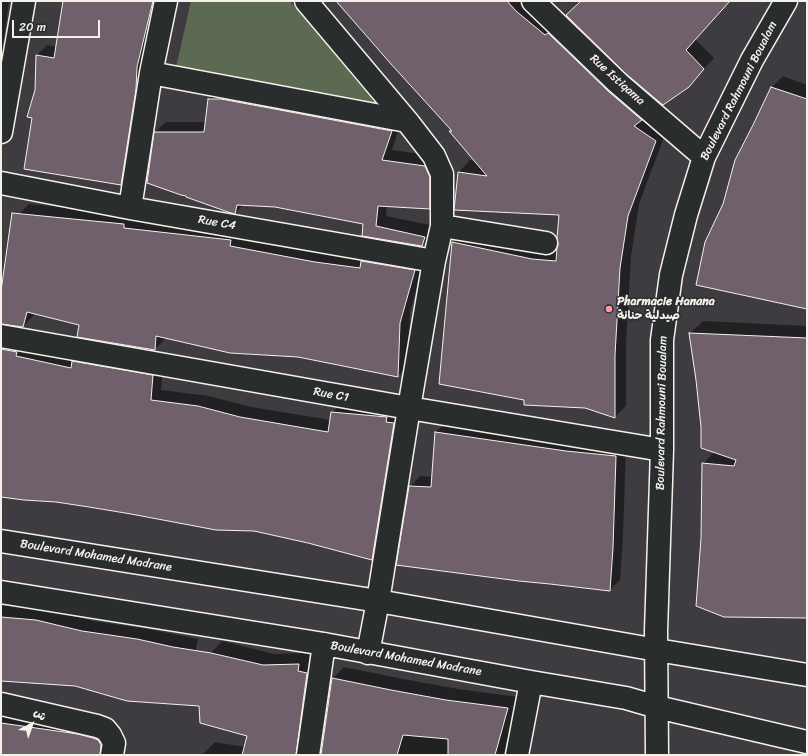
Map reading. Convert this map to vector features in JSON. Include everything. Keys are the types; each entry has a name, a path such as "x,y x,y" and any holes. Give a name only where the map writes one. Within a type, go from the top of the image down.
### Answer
{"street":[{"path":"1,132 24,1"},
{"path":"130,208 151,73 166,1"},
{"path":"306,1 407,120 434,156 442,174 442,226 434,261 408,408 378,601 368,653"},
{"name":"Boulevard Rahmouni Boualam","path":"657,755 657,623 662,450 662,340 671,275 686,215 704,157 752,60 786,1"},
{"name":"Rue Istiqama","path":"536,2 618,83 704,157"},
{"path":"151,73 407,120"},
{"name":"Rue C4","path":"1,183 130,208 434,261"},
{"path":"442,226 546,243"},
{"name":"Rue C1","path":"1,336 408,408 662,450"},
{"name":"Boulevard Mohamed Madrane","path":"1,541 378,601 807,675"},
{"name":"Boulevard Mohamed Madrane","path":"1,592 324,644 626,698 657,707 807,742"},
{"path":"308,755 324,644"},
{"path":"517,755 531,682"},
{"path":"1,704 105,729 114,743 112,755"}],"green space":[{"path":"191,1 290,1 380,109 175,72"}],"building":[{"path":"63,1 153,1 137,67 136,89 121,185 24,169 32,118 27,117 35,90 36,55 54,58"},
{"path":"336,1 507,1 516,11 545,35 548,33 609,92 642,120 634,126 656,141 628,216 620,268 615,355 615,418 585,408 524,405 524,400 439,384 452,242 532,259 556,261 559,215 454,210 458,172 487,176 449,131 452,131"},
{"path":"581,1 730,1 686,50 704,69 689,87 663,105 626,74 566,15"},
{"path":"771,87 807,99 807,309 696,285 705,242 723,204 735,160"},
{"path":"208,99 221,99 392,131 382,160 425,166 430,177 430,209 378,206 376,226 425,237 422,246 362,236 363,224 275,207 237,205 235,214 147,183 154,132 204,132"},
{"path":"12,213 124,224 124,228 231,240 230,246 315,262 360,268 361,261 415,270 400,323 398,377 298,357 230,353 156,336 155,350 77,337 79,325 27,312 23,327 1,324 1,291"},
{"path":"689,333 807,338 807,618 724,617 696,606 701,538 702,463 734,466 736,460 701,448 701,427"},
{"path":"1,349 17,352 16,356 71,368 72,361 153,375 151,400 198,406 240,417 328,432 331,412 387,417 386,422 394,423 372,560 308,543 254,531 216,530 89,507 56,502 1,497"},
{"path":"435,432 566,451 616,456 610,591 396,565 409,486 431,487"},
{"path":"1,617 36,620 82,631 137,639 211,653 263,665 299,664 298,671 307,673 296,755 242,755 247,736 200,723 199,706 127,701 75,686 1,681"},
{"path":"332,678 446,700 508,708 495,755 448,755 448,739 403,735 397,755 321,755"},
{"path":"1,723 78,734 93,738 98,740 101,745 100,755 1,755"}],"place":[{"name":"Pharmacie Hanana صيدلية حنانة","path":"609,309"}]}
